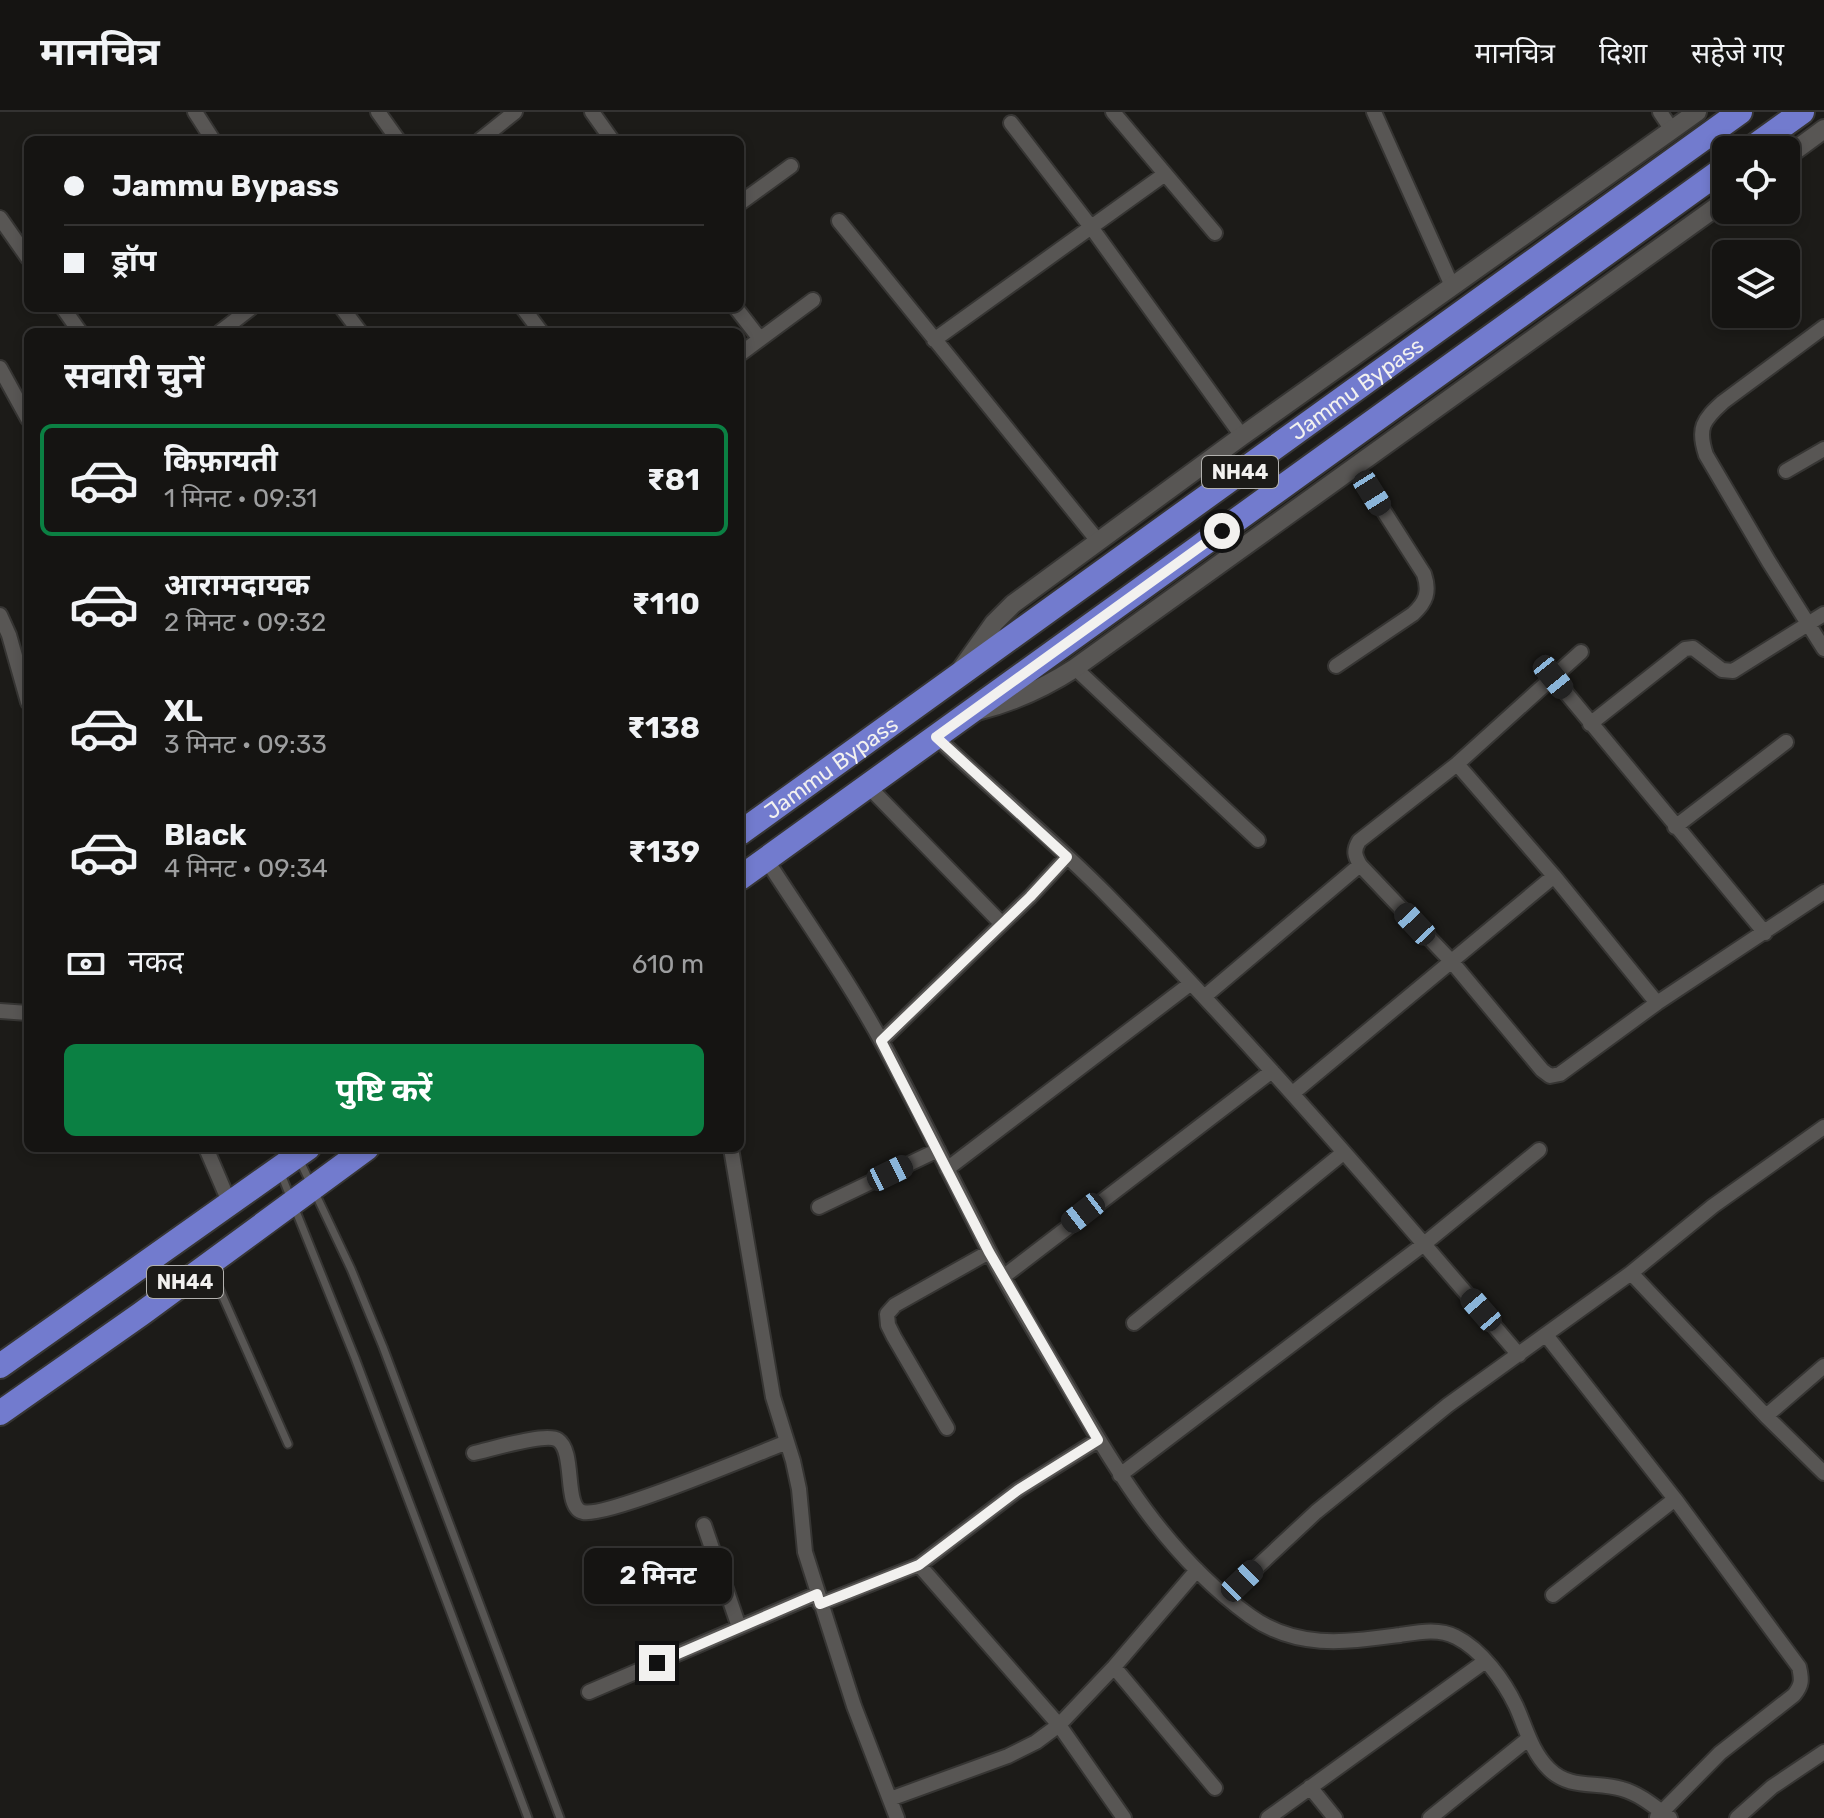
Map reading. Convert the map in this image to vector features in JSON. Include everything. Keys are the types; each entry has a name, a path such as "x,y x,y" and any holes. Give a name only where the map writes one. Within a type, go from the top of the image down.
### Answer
{"highway":[{"name":"Jammu Bypass","path":"744,830 1740,112"},
{"path":"1769,136 1802,112"},
{"name":"Jammu Bypass","path":"744,875 1712,177"},
{"name":"NH44","path":"0,1413 361,1152"},
{"name":"NH44","path":"0,1366 295,1158"}],"street":[{"path":"195,112 210,136"},
{"path":"378,112 395,136"},
{"path":"485,136 515,112"},
{"path":"592,112 609,136"},
{"path":"1113,112 1215,233"},
{"path":"1374,112 1452,286"},
{"path":"1660,112 1672,130"},
{"path":"956,677 994,623 1013,604 1242,436 1697,112"},
{"path":"1011,123 1091,227 1242,436"},
{"path":"1800,147 1824,129"},
{"path":"744,200 791,166"},
{"path":"934,340 1165,174"},
{"path":"970,712 1010,703 1075,668 1712,210"},
{"path":"839,221 1098,541"},
{"path":"2,226 24,253"},
{"path":"744,351 813,300"},
{"path":"225,328 246,312"},
{"path":"739,312 760,339"},
{"path":"1824,327 1723,402 1709,414 1701,427 1701,441 1706,455 1824,649"},
{"path":"0,368 24,412"},
{"path":"1786,471 1824,449"},
{"path":"1336,666 1413,614 1422,605 1428,586 1424,574 1355,466"},
{"path":"1590,724 1685,649 1693,648 1722,670 1733,671 1824,614"},
{"path":"0,615 24,688"},
{"path":"1581,652 1457,764 1359,841 1355,848 1360,865 1452,962 1542,1070 1550,1076 1560,1074 1657,1003 1824,892"},
{"path":"1075,668 1258,840"},
{"path":"1553,677 1765,933"},
{"path":"936,737 1067,857 1204,997 1293,1093 1519,1355"},
{"path":"1675,827 1786,742"},
{"path":"1457,764 1554,876 1657,1003"},
{"path":"868,786 1002,924"},
{"path":"881,1041 1067,857"},
{"path":"766,859 881,1041 989,1252 1098,1440 1151,1520 1197,1570 1252,1618 1279,1633 1311,1642 1348,1642 1436,1631 1454,1635 1469,1645 1501,1680 1517,1708 1528,1739 1558,1778 1580,1785 1622,1789 1639,1796 1663,1816 1720,1753 1794,1695 1801,1686 1802,1678 1799,1667 1675,1499 1546,1335"},
{"path":"1204,997 1360,865"},
{"path":"1293,1093 1554,876"},
{"path":"947,1169 1190,984"},
{"path":"0,1011 24,1013"},
{"path":"1003,1277 1272,1071"},
{"path":"1226,1596 1316,1512 1448,1405 1631,1273 1713,1206 1824,1127"},
{"path":"819,1207 938,1150"},
{"path":"1120,1475 1424,1244 1539,1150"},
{"path":"208,1152 230,1204"},
{"path":"732,1152 773,1397 799,1489 805,1552 854,1706 897,1818"},
{"path":"1134,1323 1343,1153"},
{"path":"947,1428 894,1337 887,1314 895,1305 989,1252"},
{"path":"1631,1273 1824,1473"},
{"path":"1766,1416 1824,1366"},
{"path":"474,1453 537,1439 559,1440 566,1452 573,1500 583,1512 637,1500 787,1442"},
{"path":"589,1692 739,1627 919,1565 1018,1490 1098,1440"},
{"path":"1553,1595 1675,1499"},
{"path":"704,1525 739,1627"},
{"path":"919,1565 1059,1725 1124,1818"},
{"path":"890,1799 1008,1756 1036,1742 1059,1725 1114,1667 1197,1570"},
{"path":"1268,1818 1484,1662"},
{"path":"1114,1667 1215,1788"},
{"path":"1430,1818 1528,1739"},
{"path":"1737,1818 1772,1787 1824,1752"},
{"path":"1310,1787 1335,1818"}],"lane":[{"path":"295,1158 302,1195 355,1358 528,1818"},
{"path":"295,1158 302,1195 351,1269 383,1347 560,1818"},
{"path":"208,1264 288,1444"}],"route":[{"path":"657,1663 817,1594 820,1604 919,1565 1018,1490 1098,1440 989,1252 881,1041 1030,897 1067,857 936,737 1222,531"}]}
